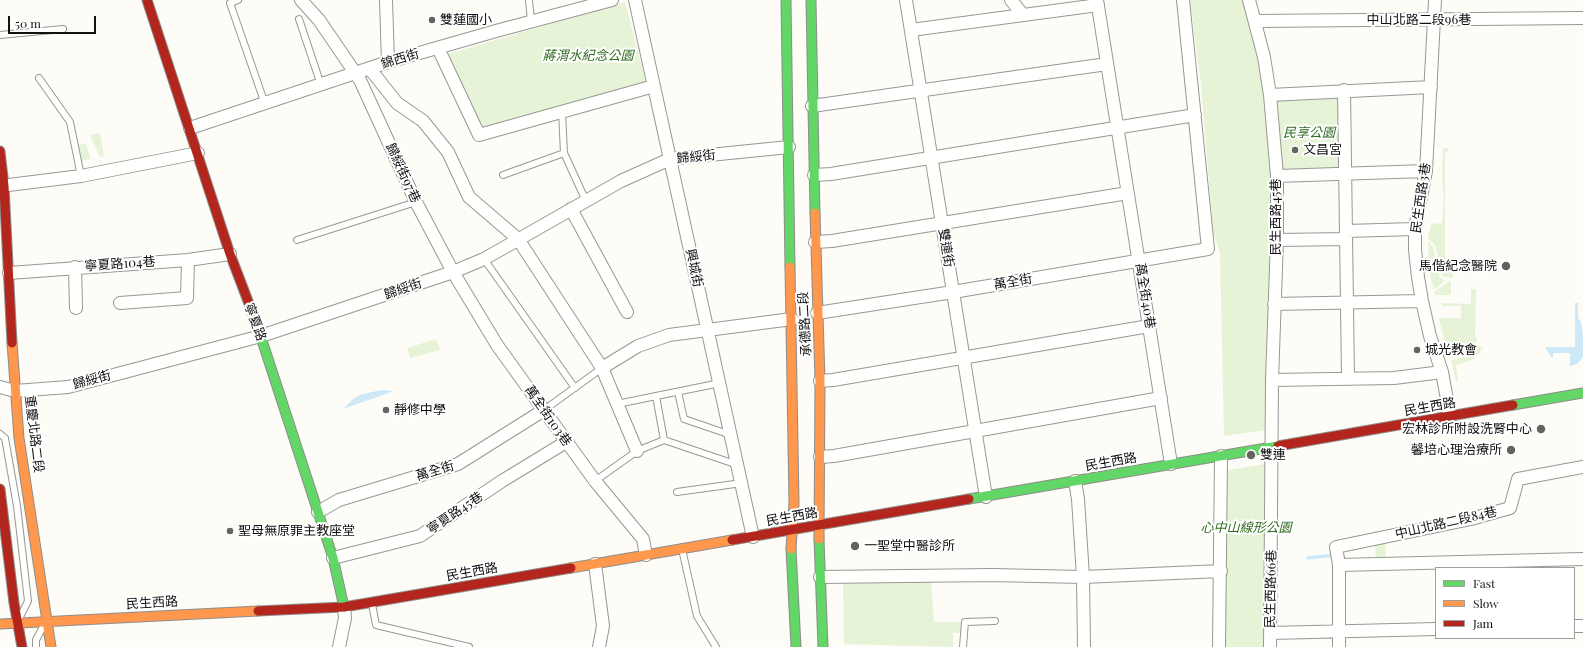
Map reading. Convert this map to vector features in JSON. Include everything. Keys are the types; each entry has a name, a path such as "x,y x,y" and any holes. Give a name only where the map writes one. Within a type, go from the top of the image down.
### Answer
{"street":[{"name":"寧夏路","path":"147,0 230,254 261,336 333,558 345,618 340,647"},
{"name":"歸綏街97巷","path":"301,0 319,20 360,80 416,202 453,272"},
{"path":"386,0 388,62"},
{"name":"錦西街","path":"190,128 388,62 531,21 612,0"},
{"name":"興城街","path":"635,0 753,536"},
{"name":"承德路二段","path":"786,0 794,503 791,552 796,647"},
{"name":"承德路二段","path":"811,0 815,242 820,381 820,577 822,647"},
{"name":"雙連街","path":"906,0 986,496"},
{"path":"1011,0 1023,15"},
{"path":"814,175 831,174 1195,115 1183,0"},
{"name":"民生西路45巷","path":"1249,0 1256,21 1264,57 1270,96 1277,176 1277,240 1272,380 1272,441"},
{"name":"民生西路3巷","path":"1435,0 1426,171 1415,229 1418,277 1422,301 1430,336 1442,372 1450,416"},
{"path":"911,30 1023,15 1098,2"},
{"name":"萬全街40巷","path":"1098,2 1171,464"},
{"name":"中山北路二段96巷","path":"1256,21 1583,18"},
{"path":"438,48 479,135 654,86"},
{"path":"812,106 1107,64"},
{"path":"370,69 397,103 423,121 448,152 469,197 518,239 602,368 637,451"},
{"path":"1270,96 1344,90 1431,87"},
{"path":"1344,90 1348,378"},
{"name":"萬全街","path":"817,313 953,292 1208,249 1195,115"},
{"name":"歸綏街","path":"0,387 15,391 68,387 261,336 453,272 484,259 621,181 670,159 789,147"},
{"name":"重慶北路二段","path":"0,151 19,438 30,499 46,621 51,647"},
{"path":"2,186 81,176 198,153"},
{"path":"1277,176 1426,171"},
{"path":"815,242 832,241 1128,193"},
{"path":"570,209 627,312"},
{"path":"1277,240 1415,229"},
{"name":"寧夏路104巷","path":"9,273 75,267 188,260 230,254"},
{"path":"120,303 187,298 188,260"},
{"path":"75,267 76,308"},
{"name":"萬全街103巷","path":"453,272 497,345 566,442 595,481 643,539 646,555"},
{"path":"1274,304 1422,301"},
{"path":"602,368 638,346 669,335 792,319"},
{"path":"820,381 1149,326"},
{"path":"1272,380 1394,378 1442,372"},
{"name":"民生西路","path":"0,624 344,607 1221,456 1272,441 1450,416 1583,394"},
{"path":"820,457 834,456 1161,398"},
{"name":"萬全街","path":"318,512 339,500 458,464 544,410"},
{"name":"民生西路66巷","path":"1270,647 1272,441"},
{"name":"寧夏路45巷","path":"333,558 420,536 502,481 566,442"},
{"path":"1220,647 1221,456"},
{"name":"中山北路二段84巷","path":"1340,565 1336,547 1471,519 1510,508 1518,479 1583,466"},
{"path":"1075,481 1078,499 1083,577 1084,647"},
{"path":"0,489 14,603 22,647"},
{"path":"1339,647 1340,565 1583,558"},
{"path":"595,564 603,626 599,647"},
{"path":"820,577 992,575 1083,577 1221,571"},
{"path":"1270,633 1435,629"}],"lane":[{"path":"238,0 230,3 265,104"},
{"path":"529,0 531,21"},
{"path":"298,19 321,85"},
{"path":"0,35 63,29"},
{"path":"39,78 70,122 81,176"},
{"path":"562,112 564,153 586,201"},
{"path":"503,175 564,153"},
{"path":"297,240 416,202"},
{"path":"484,259 575,388"},
{"path":"544,410 602,368"},
{"path":"617,404 720,383"},
{"path":"678,392 684,420 731,435"},
{"path":"656,396 664,440"},
{"path":"0,434 5,438 17,506 28,601 18,622"},
{"path":"595,481 637,451 664,440 738,465"},
{"path":"677,492 742,483"},
{"path":"682,549 697,616 716,647"},
{"path":"372,602 376,625 469,647"},
{"path":"36,647 36,640 46,621"},
{"path":"963,647 965,622 995,622"}],"green space":[{"path":"1190,0 1244,0 1251,22 1265,96 1271,174 1266,430 1224,436 1220,254 1213,232 1201,85"},
{"name":"蔣渭水紀念公園","path":"625,2 646,82 482,130 448,54"},
{"name":"民享公園","path":"1341,98 1341,168 1281,170 1276,101"},
{"path":"100,133 104,156 100,157 90,135"},
{"path":"86,144 91,159 81,161 78,145"},
{"path":"1443,148 1448,148 1448,151 1445,152 1445,268 1453,269 1453,277 1451,278 1442,276 1435,245 1428,238 1431,224 1442,223 1444,196 1442,182"},
{"path":"1428,241 1433,247 1437,267 1429,268"},
{"path":"1437,270 1440,278 1445,281 1434,290 1429,271"},
{"path":"1451,281 1451,295 1435,295 1434,292"},
{"path":"1471,289 1476,289 1475,337 1477,337 1477,341 1464,354 1450,357 1439,318 1461,318 1461,306 1442,306 1442,303 1471,304"},
{"path":"436,339 440,350 410,358 407,348"},
{"path":"1478,346 1483,348 1474,359 1456,365 1458,381 1456,381 1451,360 1466,357"},
{"name":"心中山線形公園","path":"1270,463 1267,647 1221,647 1224,471"},
{"path":"1385,539 1386,563 1376,563 1375,541"},
{"path":"931,579 934,622 962,622 963,633 953,633 953,647 844,644 843,584"}],"water":[{"path":"1575,303 1578,303 1578,318 1581,322 1583,357 1577,364 1570,366 1570,353 1553,353 1553,357 1551,357 1545,347 1575,347"},
{"path":"382,390 394,391 343,409 353,399 362,394"}],"waterway":[{"path":"1308,558 1334,555"}],"traffic: fast":[{"path":"786,0 790,267"},
{"path":"811,0 815,213"},
{"path":"256,322 333,558 344,607"},
{"path":"1513,405 1583,393"},
{"path":"969,499 1278,446"},
{"path":"819,539 823,647"},
{"path":"791,549 796,647"}],"traffic: slow":[{"path":"815,213 820,381 819,539"},
{"path":"790,267 794,503 791,549"},
{"path":"12,343 19,438 51,647"},
{"path":"571,568 732,540"},
{"path":"0,624 258,611"}],"traffic: jam":[{"path":"147,0 230,254 256,322"},
{"path":"0,151 4,186 12,343"},
{"path":"1278,446 1513,405"},
{"path":"0,489 14,603 22,647"},
{"path":"732,540 969,499"},
{"path":"258,611 344,607 571,568"}],"place":[{"name":"雙蓮國小","path":"432,20"},
{"name":"文昌宮","path":"1295,150"},
{"name":"馬偕紀念醫院","path":"1506,266"},
{"name":"城光教會","path":"1417,350"},
{"name":"靜修中學","path":"386,410"},
{"name":"宏林診所附設洗腎中心","path":"1541,429"},
{"name":"馨培心理治療所","path":"1511,450"},
{"name":"雙連","path":"1251,455"},
{"name":"聖母無原罪主教座堂","path":"230,531"},
{"name":"一聖堂中醫診所","path":"855,546"}]}
